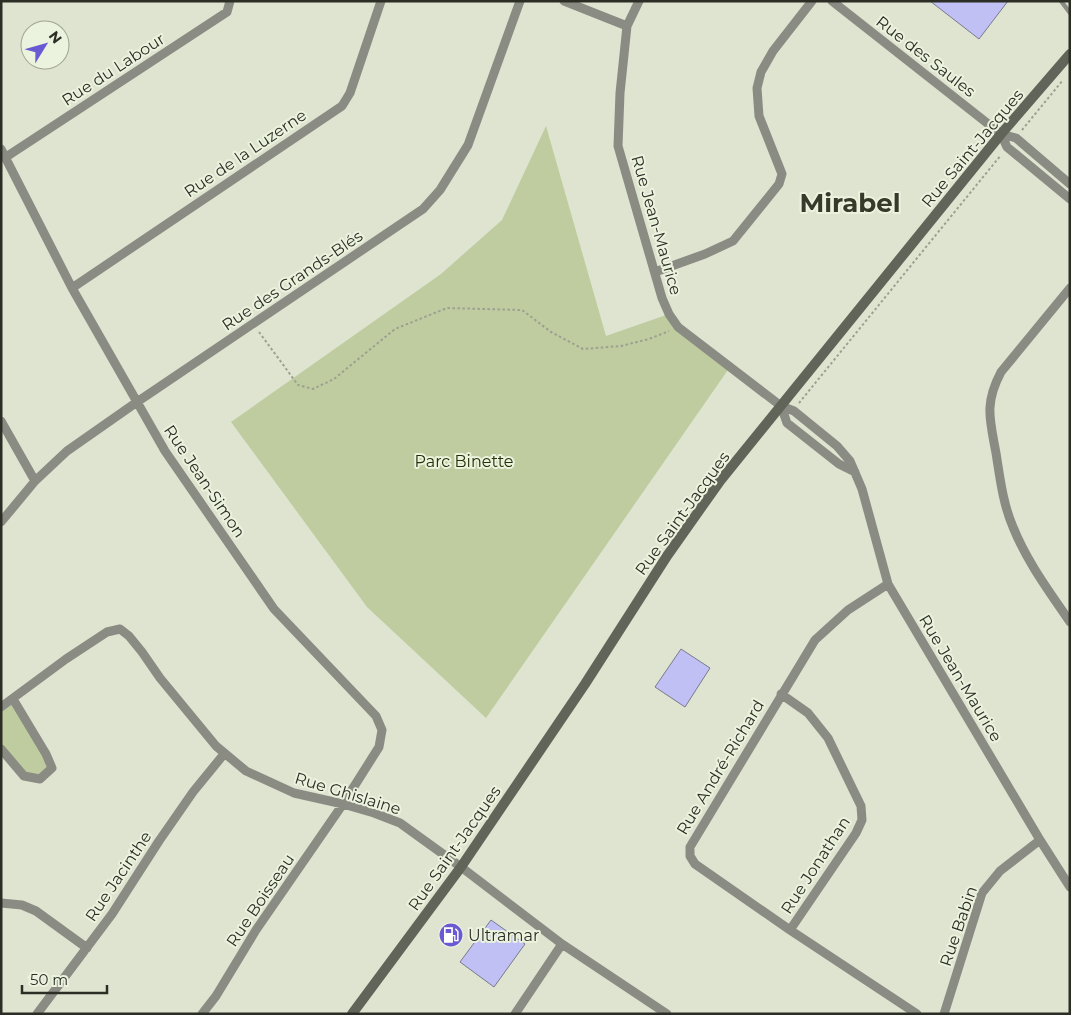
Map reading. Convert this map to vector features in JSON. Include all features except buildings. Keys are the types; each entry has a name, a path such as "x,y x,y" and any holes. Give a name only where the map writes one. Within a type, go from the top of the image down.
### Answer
{"street":[{"name":"Rue du Labour","path":"4,153 226,12 230,1"},
{"name":"Rue de la Luzerne","path":"72,288 342,106 350,93 381,1"},
{"name":"Rue des Grands-Blés","path":"1,522 35,481 68,451 137,402 423,209 440,190 468,145 520,1"},
{"path":"564,1 626,26"},
{"name":"Rue Jean-Maurice","path":"639,1 626,26 620,93 618,146 665,306 678,327 781,406 794,411 837,446 850,461 862,489 888,584 1040,840 1070,886"},
{"path":"655,272 705,254 733,241 780,184 782,174 759,116 757,88 761,72 773,52 812,1"},
{"name":"Rue des Saules","path":"832,1 1001,134 1016,138 1070,184"},
{"name":"Rue Saint-Jacques","path":"352,1014 461,867 585,684 667,556 720,481 1001,134 1070,54"},
{"name":"Rue des Saules","path":"1001,134 1007,147 1070,199"},
{"name":"Rue Jean-Simon","path":"4,153 72,288 165,451 274,609 376,716 382,730 380,747 343,804"},
{"path":"1070,288 1001,372 994,386 989,411 1003,494 1012,527 1037,574 1070,622"},
{"name":"Rue Jean-Maurice","path":"781,406 787,422 840,464 855,472"},
{"path":"1,422 35,481"},
{"name":"Rue André-Richard","path":"888,584 848,610 815,640 690,847 690,856 695,864 916,1014"},
{"name":"Rue Ghislaine","path":"13,699 66,659 107,632 120,629 129,636 160,678 224,754 246,771 294,793 343,804 400,823 562,944 667,1014"},
{"name":"Rue Jonathan","path":"781,694 808,713 828,738 861,806 862,820 856,833 790,930"},
{"path":"1,707 13,699 46,754 52,768 40,779 24,776 1,749"},
{"name":"Rue Jacinthe","path":"38,1014 112,914 193,792 224,754"},
{"name":"Rue Boisseau","path":"202,1014 216,996 256,930 343,804"},
{"name":"Rue Babin","path":"944,1014 982,893 1000,871 1040,840"},
{"path":"1,903 22,905 36,911 87,948"},
{"path":"515,1014 562,944"}],"lane":[{"path":"1060,1 1070,12"}],"path":[{"path":"1016,138 1064,79"},
{"path":"781,406 796,406 1007,147"},
{"path":"253,325 298,384 313,389 334,378 394,329 447,308 522,310 551,332 583,348 621,346 650,339 678,327"}],"green space":[{"name":"Parc Binette","path":"546,126 606,336 669,314 730,367 486,718 367,607 231,422 441,274 502,220"},
{"path":"13,699 52,768 40,779 24,776 1,749 1,707"}],"place":[{"name":"Ultramar","path":"451,935"}],"district":[{"name":"Mirabel","path":"850,203"}]}
